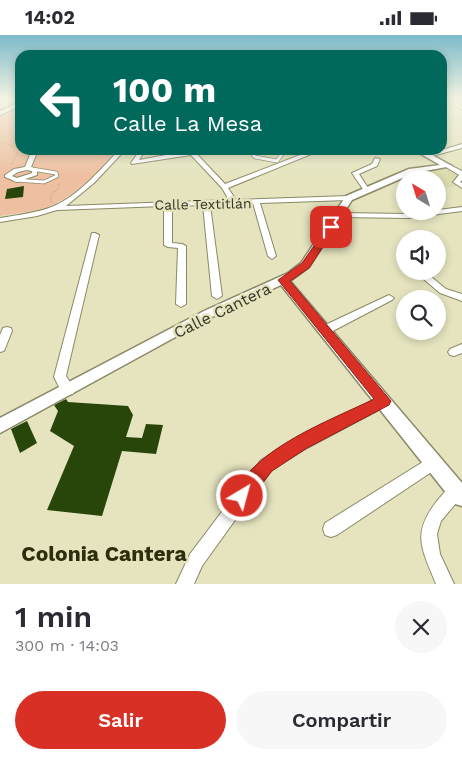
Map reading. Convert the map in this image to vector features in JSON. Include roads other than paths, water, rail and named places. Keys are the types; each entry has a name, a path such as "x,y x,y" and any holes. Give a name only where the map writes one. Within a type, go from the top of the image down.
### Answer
{"street":[{"path":"447,150 462,146"},
{"path":"30,168 34,155"},
{"path":"0,220 31,215 57,207 83,188 117,155"},
{"path":"139,155 134,163 172,155"},
{"path":"195,155 224,187 235,203"},
{"path":"224,187 305,155"},
{"path":"428,155 462,175 456,182 462,187"},
{"path":"367,191 355,173 375,165 377,159"},
{"path":"349,198 412,171 448,166"},
{"path":"30,168 36,172 32,176 12,180 7,177 11,172 30,168"},
{"name":"Calle Textitlán","path":"57,207 256,203 349,198"},
{"name":"Calle Cantera","path":"0,426 208,314 283,280 306,265 340,215 349,198"},
{"path":"256,203 272,256"},
{"path":"206,204 217,296"},
{"path":"168,205 168,245 182,247 181,304"},
{"path":"340,215 408,216 462,209"},
{"path":"69,389 60,377 95,235"},
{"path":"283,280 459,493 432,519 428,533 429,548 445,584"},
{"path":"429,280 443,291 462,298"},
{"path":"325,330 389,298"},
{"path":"0,348 7,331"},
{"path":"185,584 196,560 266,465 302,443 384,401"},
{"path":"331,529 434,462"}],"lane":[{"path":"251,155 278,161 282,155"},
{"path":"12,180 51,181 57,176 56,173 30,168"}],"district":[{"name":"Colonia Cantera","path":"104,554"}]}
